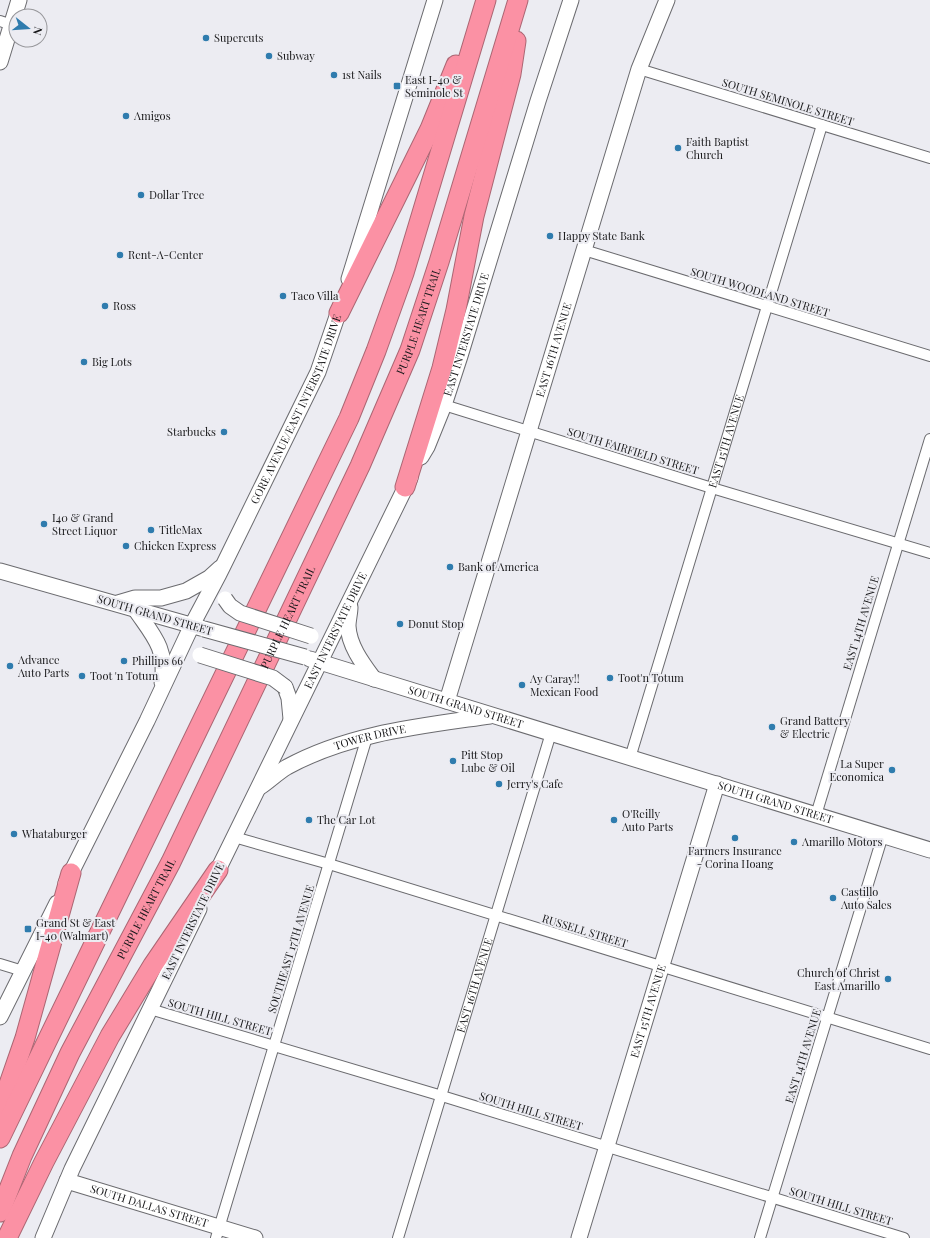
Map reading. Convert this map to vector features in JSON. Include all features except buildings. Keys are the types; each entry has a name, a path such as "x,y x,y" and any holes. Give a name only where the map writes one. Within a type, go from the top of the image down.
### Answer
{"highway":[{"path":"339,313 430,129 448,82 486,0"},
{"path":"0,1138 349,418 376,351 404,273 486,0"},
{"name":"PURPLE HEART TRAIL","path":"0,1212 22,1156 70,1053 171,862 360,466 388,404 418,328 518,0"},
{"path":"405,487 442,368 456,310 474,216 511,74 522,0"},
{"path":"7,1238 44,1162 110,1036 154,965 218,870"},
{"path":"0,1110 25,1038 71,873"}],"main road":[{"path":"0,62 6,23 19,0"},
{"name":"GORE AVENUE/EAST INTERSTATE DRIVE","path":"198,627 221,570 318,372 339,313 436,0"},
{"name":"EAST INTERSTATE DRIVE","path":"43,1238 67,1181 291,720 312,660 336,627 405,487 427,447 444,404 460,356 538,101 560,38 571,0"},
{"path":"639,69 659,0"},
{"name":"EAST 16TH AVENUE","path":"447,702 639,69 667,0"},
{"path":"117,604 135,598 161,598 186,591 221,570 225,598 230,606 240,613 311,636 319,635 336,627"},
{"name":"SOUTH GRAND STREET","path":"0,571 312,660 930,850"},
{"path":"352,596 348,626 353,645 361,661 374,679"},
{"path":"135,609 155,637 162,654 164,672 161,690"},
{"path":"0,1016 175,661 198,627"},
{"path":"175,661 187,655 200,655 273,678 285,687 290,698 291,720"},
{"name":"TOWER DRIVE","path":"257,789 286,768 325,749 367,737 413,727 493,716"},
{"name":"EAST 15TH AVENUE","path":"579,1238 717,784"},
{"name":"SOUTH DALLAS STREET","path":"67,1181 218,1233 255,1238"}],"street":[{"name":"SOUTH SEMINOLE STREET","path":"639,69 930,158"},
{"name":"EAST 15TH AVENUE","path":"630,758 822,125"},
{"name":"SOUTH WOODLAND STREET","path":"584,250 930,356"},
{"name":"SOUTH FAIRFIELD STREET","path":"444,404 712,488 930,553"},
{"name":"EAST 14TH AVENUE","path":"816,815 930,439"},
{"name":"EAST 16TH AVENUE","path":"398,1238 497,916 551,733"},
{"name":"SOUTHEAST 17TH AVENUE","path":"218,1233 367,737"},
{"name":"EAST 14TH AVENUE","path":"760,1238 883,836"},
{"name":"RUSSELL STREET","path":"234,837 329,864 930,1049"},
{"path":"0,964 23,971"},
{"name":"SOUTH HILL STREET","path":"150,1009 442,1096 904,1238"}],"place":[{"name":"Supercuts","path":"206,38"},
{"name":"Subway","path":"269,56"},
{"name":"1st Nails","path":"334,75"},
{"name":"East I-40 & Seminole St","path":"397,86"},
{"name":"Amigos","path":"126,116"},
{"name":"Faith Baptist Church","path":"678,148"},
{"name":"Dollar Tree","path":"141,195"},
{"name":"Happy State Bank","path":"550,236"},
{"name":"Rent-A-Center","path":"120,255"},
{"name":"Taco Villa","path":"283,296"},
{"name":"Ross","path":"105,306"},
{"name":"Big Lots","path":"84,362"},
{"name":"Starbucks","path":"224,432"},
{"name":"I40 & Grand Street Liquor","path":"44,524"},
{"name":"TitleMax","path":"151,530"},
{"name":"Chicken Express","path":"126,546"},
{"name":"Bank of America","path":"450,567"},
{"name":"Donut Stop","path":"400,624"},
{"name":"Phillips 66","path":"124,661"},
{"name":"Advance Auto Parts","path":"10,666"},
{"name":"Toot 'n Totum","path":"82,676"},
{"name":"Toot'n Totum","path":"610,678"},
{"name":"Ay Caray!! Mexican Food","path":"522,685"},
{"name":"Grand Battery & Electric","path":"772,727"},
{"name":"Pitt Stop Lube & Oil","path":"453,761"},
{"name":"La Super Economica","path":"892,770"},
{"name":"Jerry's Cafe","path":"499,784"},
{"name":"The Car Lot","path":"309,820"},
{"name":"O'Reilly Auto Parts","path":"614,820"},
{"name":"Whataburger","path":"14,834"},
{"name":"Farmers Insurance - Corina Hoang","path":"735,838"},
{"name":"Amarillo Motors","path":"794,842"},
{"name":"Castillo Auto Sales","path":"833,898"},
{"name":"Grand St & East I-40 (Walmart)","path":"28,929"},
{"name":"Church of Christ East Amarillo","path":"888,979"}]}
